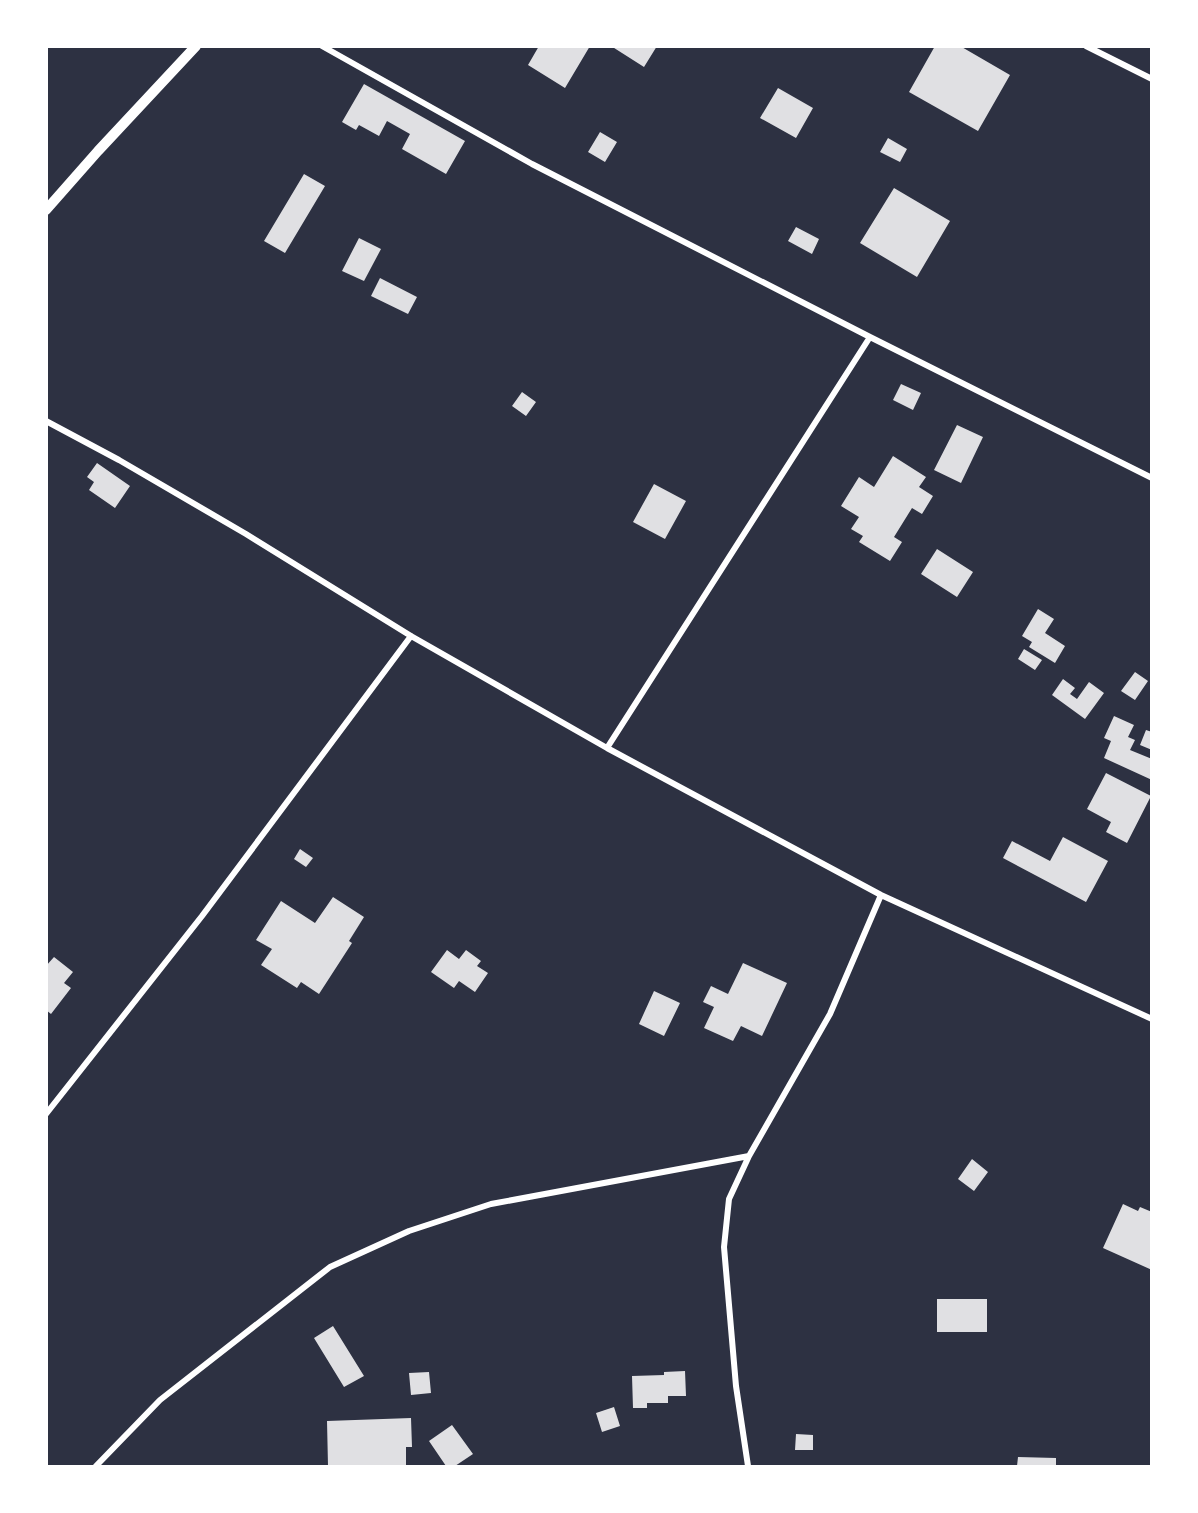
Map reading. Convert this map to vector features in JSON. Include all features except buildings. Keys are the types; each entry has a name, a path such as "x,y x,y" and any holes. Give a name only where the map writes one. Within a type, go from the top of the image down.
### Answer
{"street":[{"path":"46,210 196,46"},
{"path":"322,46 532,164 1152,478"},
{"path":"1086,46 1152,79"},
{"path":"607,748 870,337"},
{"path":"46,421 119,460 246,534 411,636 607,748 881,895 1152,1019"},
{"path":"46,1114 202,916 411,636"},
{"path":"748,1467 736,1386 724,1247 729,1199 749,1156 830,1014 881,895"},
{"path":"96,1467 160,1400 330,1268 409,1231 491,1204 749,1156"}]}
